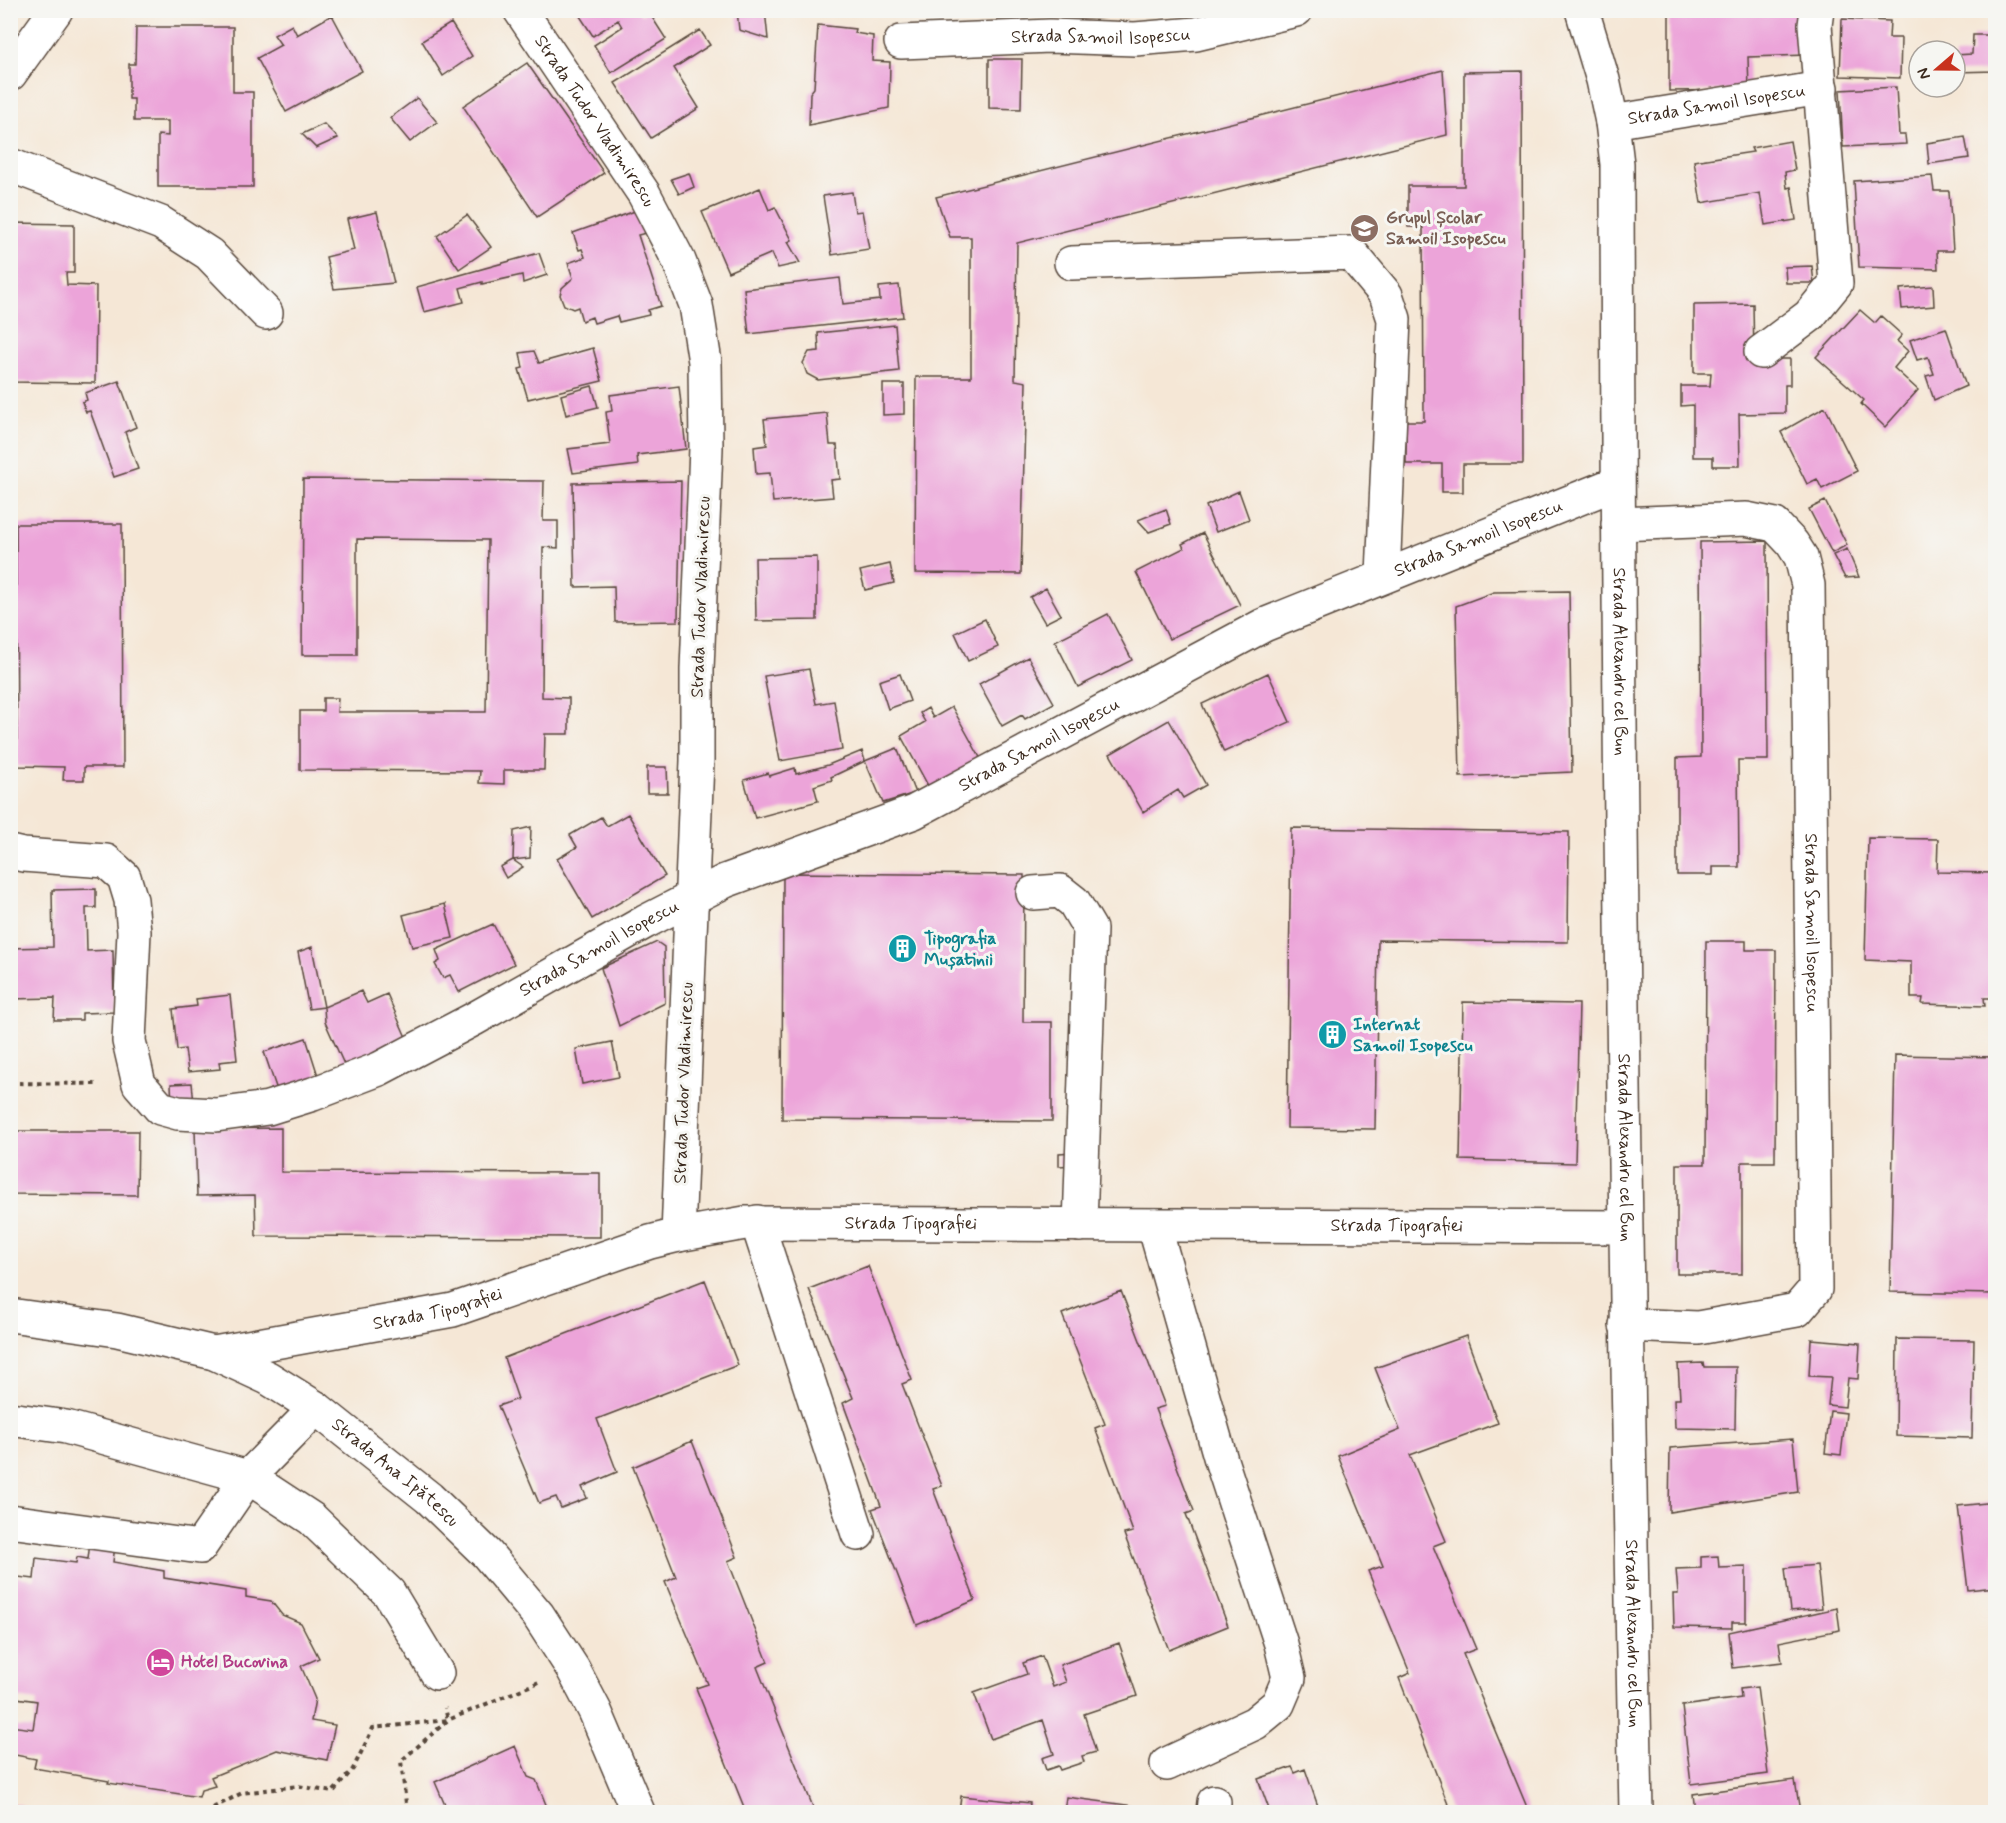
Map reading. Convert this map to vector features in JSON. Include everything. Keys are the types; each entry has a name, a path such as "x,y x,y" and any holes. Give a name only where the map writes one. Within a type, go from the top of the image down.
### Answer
{"street":[{"path":"10,74 56,10"},
{"name":"Strada Tudor Vladimirescu","path":"520,10 644,194 679,261 696,305 705,362 706,448 697,760 678,1234"},
{"name":"Strada Samoil Isopescu","path":"901,42 1050,36 1135,39 1196,34 1296,10"},
{"name":"Strada Samoil Isopescu","path":"139,1084 160,1108 178,1113 216,1115 268,1108 379,1069 474,1019 691,898 725,881 914,812 1264,625 1617,483 1617,164 1612,122 1603,80 1582,10"},
{"path":"1761,352 1809,316 1836,283 1815,25 1817,10"},
{"name":"Strada Samoil Isopescu","path":"1612,122 1821,88"},
{"path":"10,165 161,223 209,254 266,313"},
{"path":"1071,263 1351,253 1386,295 1394,319 1383,576"},
{"name":"Strada Alexandru cel Bun","path":"1617,483 1626,1325 1635,1812"},
{"name":"Strada Samoil Isopescu","path":"1618,524 1746,519 1775,525 1792,543 1801,557 1808,585 1815,1289 1797,1310 1698,1328 1626,1325"},
{"path":"10,852 106,861 124,877 131,900 134,932 129,1041 139,1084"},
{"path":"1033,892 1060,891 1074,902 1089,929 1080,1225"},
{"path":"758,1222 858,1534"},
{"name":"Strada Tipografiei","path":"214,1353 453,1310 650,1242 678,1234 745,1223 1625,1227"},
{"path":"1154,1225 1221,1460 1281,1644 1289,1678 1278,1704 1255,1723 1167,1764"},
{"name":"Strada Ana Ipătescu","path":"10,1315 117,1330 214,1353 268,1378 316,1408 429,1498 487,1554 538,1615 573,1669 595,1711 638,1812"},
{"path":"10,1521 200,1547 248,1477 316,1408"},
{"path":"10,1419 66,1427 248,1477 312,1519 389,1593 437,1673"}],"path":[{"path":"10,1083 139,1084"},
{"path":"205,1812 242,1793 298,1786 333,1792 353,1769 373,1728 448,1720 573,1669"},
{"path":"437,1673 448,1720"},
{"path":"406,1812 401,1761 448,1720"}],"building":[{"path":"576,10 638,10 641,15 648,11 666,39 611,73 594,45 622,27 618,20 593,36"},
{"path":"737,10 765,10 768,39 739,30"},
{"path":"1669,10 1806,10 1806,55 1748,57 1749,90 1669,91"},
{"path":"332,15 362,71 286,112 257,58 281,45 274,35 292,25 297,35"},
{"path":"1842,19 1890,21 1889,38 1901,38 1900,78 1840,76"},
{"path":"451,23 472,56 443,76 422,41"},
{"path":"818,25 855,29 854,33 873,36 872,61 890,62 889,108 809,125 810,93 814,88"},
{"path":"136,27 233,27 233,92 253,92 253,187 158,187 158,135 168,136 168,121 134,121 134,99 129,99 129,64 135,64"},
{"path":"700,30 710,45 674,68 699,108 651,138 615,83"},
{"path":"1973,35 1995,35 1995,71 1967,72 1967,54 1972,54"},
{"path":"989,59 1022,59 1021,109 989,108"},
{"path":"527,63 604,173 537,217 463,106"},
{"path":"1443,70 1447,135 1017,243 1015,380 1026,382 1021,574 915,573 916,377 971,377 971,237 950,237 936,197"},
{"path":"1522,71 1523,464 1463,464 1463,492 1442,492 1442,464 1406,464 1406,421 1424,421 1423,227 1408,227 1408,186 1464,186 1464,72"},
{"path":"1896,87 1899,135 1905,135 1906,144 1843,147 1840,90"},
{"path":"417,98 437,122 410,142 390,118"},
{"path":"324,124 338,138 316,148 302,134"},
{"path":"1965,137 1969,158 1929,164 1927,143"},
{"path":"1790,141 1795,170 1785,172 1787,188 1791,187 1796,220 1765,225 1760,193 1701,203 1694,161 1753,152 1751,148"},
{"path":"689,173 694,187 679,194 671,179"},
{"path":"1932,176 1934,191 1949,191 1953,251 1937,251 1938,269 1859,267 1854,181"},
{"path":"760,188 769,210 775,207 792,240 788,242 800,263 778,268 772,253 728,272 702,212"},
{"path":"852,192 855,212 862,211 869,249 832,255 823,196"},
{"path":"638,210 646,233 638,235 661,306 648,310 649,315 619,322 617,316 594,323 592,317 582,321 578,307 573,309 564,305 560,295 562,288 573,278 568,263 585,257 582,249 579,250 573,233"},
{"path":"377,212 394,283 334,289 326,257 354,250 347,219"},
{"path":"467,215 491,247 459,269 437,236"},
{"path":"10,223 74,224 74,273 66,273 67,285 96,286 95,383 10,382"},
{"path":"539,253 547,275 523,283 522,275 460,288 464,302 424,312 417,287"},
{"path":"1812,266 1814,283 1786,283 1785,267"},
{"path":"840,278 843,304 880,300 879,287 899,285 903,317 749,334 744,289"},
{"path":"1933,286 1934,306 1902,309 1900,289"},
{"path":"1753,304 1754,359 1790,359 1790,385 1785,385 1785,413 1739,414 1740,466 1713,466 1713,457 1693,457 1693,405 1681,406 1681,386 1710,386 1711,373 1694,373 1694,305"},
{"path":"1860,310 1875,323 1881,316 1902,335 1897,341 1908,351 1894,368 1918,390 1885,427 1861,404 1864,400 1816,357"},
{"path":"895,325 899,371 818,380 807,374 803,363 809,352 819,351 818,333"},
{"path":"1946,328 1966,386 1934,400 1926,376 1934,374 1928,357 1917,360 1910,340"},
{"path":"593,348 602,381 528,399 519,369 523,368 520,353 534,351 539,363"},
{"path":"119,381 136,427 125,432 138,469 114,477 90,411 86,412 82,402 87,400 85,393"},
{"path":"883,384 904,384 904,414 883,415"},
{"path":"592,386 598,407 566,415 561,395"},
{"path":"679,386 686,449 637,455 638,465 573,473 568,449 610,444 606,412 612,411 610,395"},
{"path":"1825,407 1857,471 1822,489 1817,479 1807,484 1781,432"},
{"path":"827,413 830,445 837,445 840,479 831,480 833,497 773,502 770,473 756,474 754,447 767,445 764,419"},
{"path":"303,479 544,481 543,521 558,521 558,548 543,547 542,697 569,698 569,734 545,734 544,770 504,770 504,784 479,783 480,771 300,770 300,711 323,711 323,698 338,698 337,712 486,712 488,540 357,539 357,655 302,655"},
{"path":"681,481 678,621 615,622 614,586 575,587 573,483"},
{"path":"1239,491 1249,519 1216,532 1206,506"},
{"path":"1825,501 1847,545 1832,553 1809,509"},
{"path":"1166,509 1171,524 1149,532 1138,520"},
{"path":"16,524 122,524 123,767 84,767 84,780 63,780 64,767 17,766"},
{"path":"1203,533 1240,605 1169,639 1136,572 1184,548 1182,544"},
{"path":"1767,541 1768,760 1738,760 1739,867 1713,867 1713,875 1677,875 1677,758 1701,757 1700,542"},
{"path":"1847,549 1859,577 1845,578 1833,555"},
{"path":"817,557 817,620 756,621 755,558"},
{"path":"890,564 894,583 865,590 860,571"},
{"path":"1046,588 1061,615 1045,623 1030,597"},
{"path":"1569,591 1572,772 1460,777 1456,606 1494,592"},
{"path":"1108,614 1132,660 1078,687 1055,641"},
{"path":"985,619 998,647 968,661 955,633"},
{"path":"1028,657 1054,703 1025,719 1022,715 1002,726 979,684"},
{"path":"809,669 816,704 834,701 842,750 780,761 764,676"},
{"path":"1268,673 1290,722 1224,752 1202,704"},
{"path":"900,674 910,701 888,709 879,681"},
{"path":"952,707 983,763 931,791 901,736 925,722 920,713 928,708 933,718"},
{"path":"1169,720 1206,785 1183,798 1178,790 1143,812 1110,754"},
{"path":"897,748 915,793 883,803 865,761"},
{"path":"862,751 865,761 831,777 832,780 814,786 818,801 755,818 744,780 768,773 769,776 795,768 796,774 828,765"},
{"path":"647,767 667,767 668,793 647,793"},
{"path":"628,814 665,876 592,919 557,859 577,847 570,835 601,817 607,826"},
{"path":"531,827 530,858 513,860 514,831"},
{"name":"Internat Samoil Isopescu","path":"1291,828 1569,832 1568,942 1378,940 1375,1129 1287,1128"},
{"path":"1868,838 1938,839 1937,872 1995,873 1995,998 1984,998 1985,1006 1922,1004 1923,998 1911,998 1911,962 1865,960"},
{"path":"513,860 523,867 506,878 500,867"},
{"name":"Tipografia Mușatinii","path":"783,873 1024,875 1023,1022 1052,1022 1052,1121 782,1119"},
{"path":"96,889 96,908 86,908 87,951 113,950 114,1012 82,1013 82,1020 54,1020 55,998 10,999 10,948 53,947 52,890"},
{"path":"445,904 453,938 412,947 403,915"},
{"path":"493,924 514,964 459,992 450,975 443,978 435,964 440,961 436,950"},
{"path":"1706,941 1746,941 1746,950 1776,950 1775,1162 1742,1162 1742,1274 1677,1274 1677,1164 1705,1164"},
{"path":"657,942 664,947 665,1003 619,1026 601,968"},
{"path":"312,947 324,1007 309,1009 298,952"},
{"path":"361,991 367,1003 387,994 409,1044 347,1071 325,1022 324,1007"},
{"path":"230,995 237,1060 219,1062 220,1069 188,1072 185,1049 177,1050 173,1009 197,1006 196,999"},
{"path":"1463,1002 1579,1004 1575,1163 1460,1160"},
{"path":"306,1038 320,1082 279,1096 264,1052"},
{"path":"612,1042 619,1077 582,1084 576,1049"},
{"path":"1895,1055 1995,1057 1995,1294 1890,1292"},
{"path":"192,1083 194,1104 172,1105 171,1084"},
{"path":"281,1128 281,1172 600,1173 600,1237 256,1236 255,1195 197,1196 195,1129"},
{"path":"10,1131 138,1131 137,1195 10,1194"},
{"path":"1073,1152 1073,1165 1059,1166 1059,1153"},
{"path":"868,1266 912,1380 902,1384 942,1486 933,1489 975,1600 917,1625 872,1509 881,1506 843,1403 853,1398 809,1289"},
{"path":"705,1280 738,1365 597,1419 617,1472 582,1487 587,1498 561,1508 556,1497 539,1503 498,1406 518,1399 504,1358"},
{"path":"1121,1291 1165,1406 1155,1409 1194,1511 1186,1514 1228,1626 1169,1650 1124,1534 1133,1532 1095,1428 1105,1424 1062,1314"},
{"path":"1466,1336 1498,1423 1410,1455 1446,1541 1433,1546 1476,1649 1463,1654 1529,1812 1451,1812 1399,1678 1410,1673 1368,1571 1383,1566 1338,1456 1400,1430 1375,1368"},
{"path":"1811,1339 1860,1343 1858,1379 1848,1378 1845,1407 1828,1405 1831,1377 1809,1376"},
{"path":"1897,1339 1974,1340 1972,1438 1896,1436"},
{"path":"1703,1363 1704,1367 1736,1367 1735,1429 1675,1428 1674,1399 1680,1399 1678,1364"},
{"path":"1830,1411 1846,1413 1841,1455 1825,1453"},
{"path":"1793,1439 1798,1492 1669,1512 1670,1448"},
{"path":"692,1441 737,1557 728,1561 768,1662 757,1667 815,1812 746,1812 696,1688 708,1684 665,1582 676,1577 633,1467"},
{"path":"1995,1502 1995,1587 1968,1590 1958,1506"},
{"name":"Hotel Bucovina","path":"91,1534 116,1537 113,1562 164,1571 164,1578 246,1591 246,1597 271,1601 282,1615 301,1623 319,1658 301,1666 315,1699 311,1721 335,1725 327,1760 277,1750 211,1777 215,1786 201,1790 199,1797 108,1783 109,1781 34,1768 36,1759 10,1754 10,1726 33,1729 37,1701 10,1697 10,1576 34,1579 36,1558 76,1563 77,1557 88,1559"},
{"path":"1718,1556 1719,1568 1746,1567 1746,1622 1732,1622 1732,1628 1674,1627 1673,1594 1678,1594 1676,1569 1701,1568 1701,1557"},
{"path":"1817,1565 1822,1608 1790,1611 1785,1568"},
{"path":"1837,1608 1840,1630 1779,1642 1782,1662 1733,1668 1729,1632"},
{"path":"1119,1643 1137,1696 1084,1714 1096,1752 1082,1756 1084,1762 1060,1770 1058,1766 1046,1770 1042,1758 1054,1754 1043,1720 991,1739 974,1693 1027,1674 1023,1663 1042,1656 1053,1687 1066,1682 1060,1665"},
{"path":"1757,1687 1768,1774 1691,1784 1682,1706 1741,1698 1740,1689"},
{"path":"515,1746 528,1777 536,1780 549,1812 448,1812 435,1782"},
{"path":"1292,1767 1295,1773 1305,1769 1320,1812 1270,1812 1258,1779"},
{"path":"1795,1780 1800,1812 1695,1812 1693,1794"},
{"path":"961,1796 1030,1803 1029,1812 959,1812"},
{"path":"1066,1797 1165,1810 1164,1812 1064,1812"},
{"path":"10,1804 22,1805 21,1812 10,1812"}],"place":[{"name":"Grupul Școlar Samoil Isopescu","path":"1365,228"},
{"name":"Tipografia Mușatinii","path":"903,949"},
{"name":"Internat Samoil Isopescu","path":"1332,1035"},
{"name":"Hotel Bucovina","path":"160,1662"}]}
